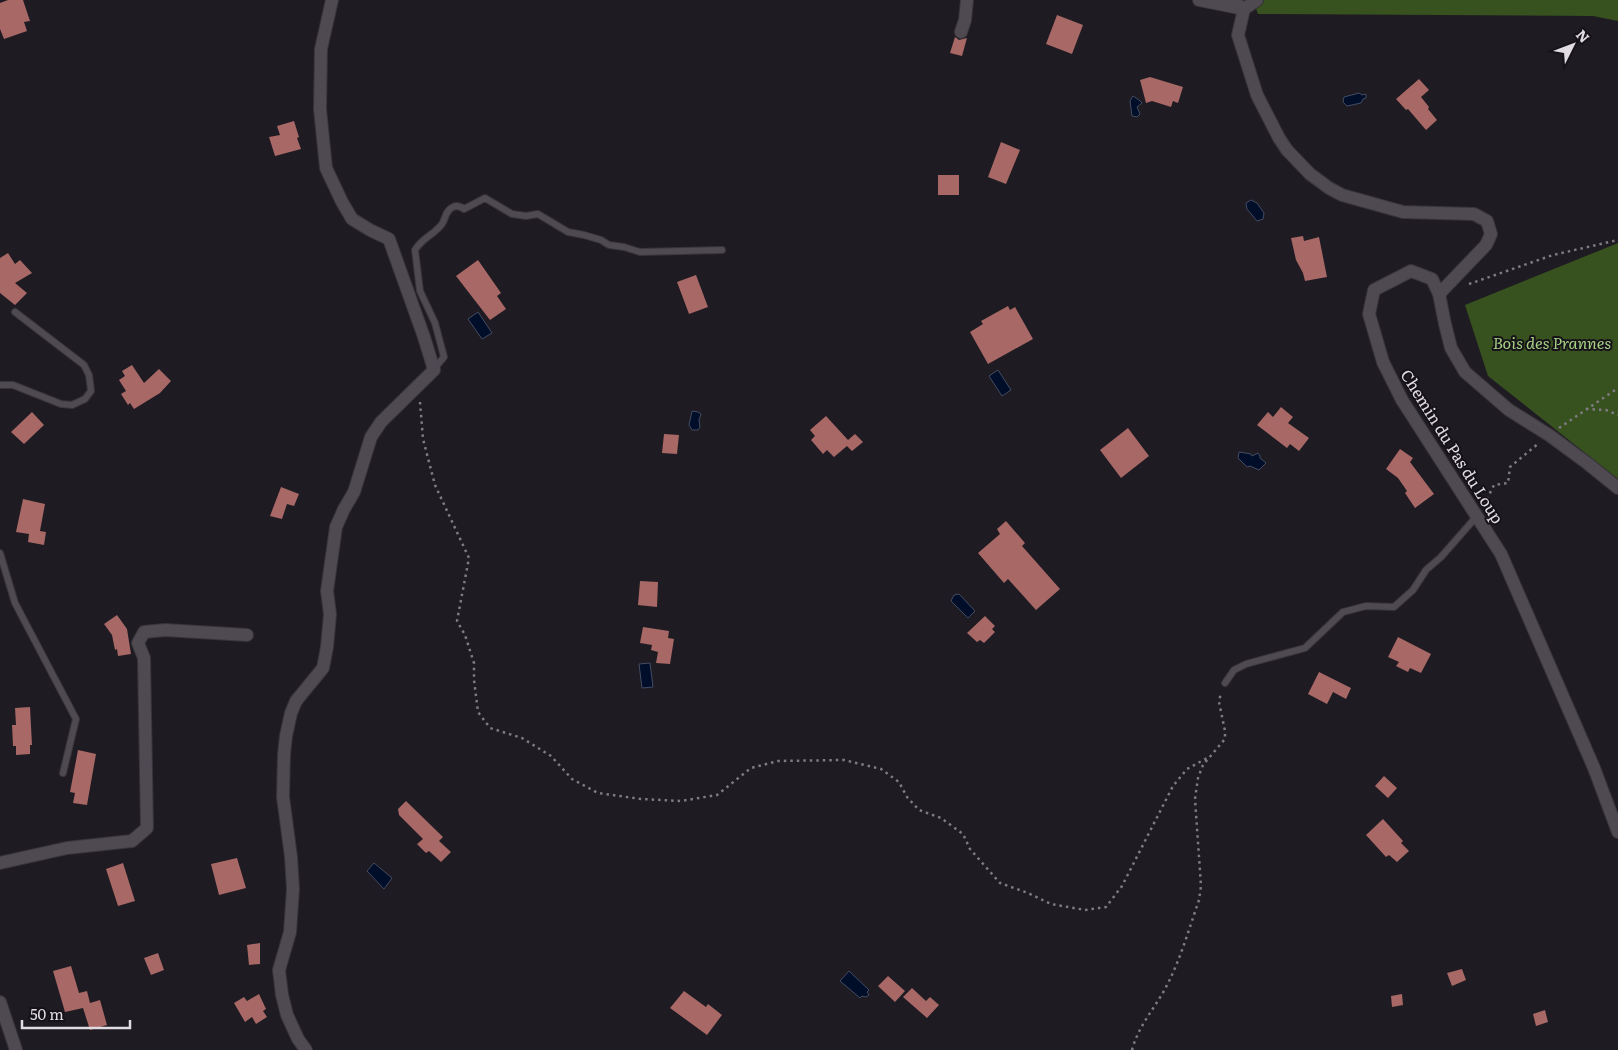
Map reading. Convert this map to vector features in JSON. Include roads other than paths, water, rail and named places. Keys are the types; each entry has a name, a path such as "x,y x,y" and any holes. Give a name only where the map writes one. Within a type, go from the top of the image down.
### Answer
{"street":[{"path":"306,1050 298,1039 287,1015 279,970 290,932 293,889 283,797 286,736 291,713 296,701 323,668 328,648 330,614 327,591 336,527 354,492 371,437 381,422 434,370 389,239 352,219 326,168 320,109 322,49 332,0"},
{"path":"961,32 965,20 967,0"},
{"path":"1200,0 1244,8 1257,0"},
{"path":"1232,0 1244,8"},
{"path":"1244,8 1238,35 1257,95 1278,138 1310,174 1342,195 1403,212 1474,214 1486,221 1491,234 1486,245 1439,294"},
{"name":"Chemin du Pas du Loup","path":"1618,488 1549,435 1509,410 1465,372 1451,348 1439,294 1432,279 1411,271 1374,290 1369,314 1384,362 1402,400 1501,554 1594,768 1618,832"},
{"path":"0,863 68,848 132,841 148,828 144,658 138,643 144,632 164,630 247,635"},
{"path":"0,1002 16,1050"}],"lane":[{"path":"434,370 444,357 435,324 420,291 415,250 419,244 441,225 447,211 454,206 460,206 464,209 485,198 512,214 526,216 538,214 568,232 602,240 609,245 640,252 722,250"},
{"path":"0,385 13,385 61,404 72,405 85,399 91,391 89,375 84,365 14,312"},
{"path":"1225,683 1234,670 1246,664 1304,648 1343,612 1366,606 1394,607 1413,590 1426,570 1441,557 1478,516"},
{"path":"0,553 15,603 76,719 63,773"}],"water":[{"path":"1359,93 1362,95 1366,94 1366,98 1361,103 1347,106 1343,102 1344,97"},
{"path":"1133,96 1142,103 1137,107 1140,114 1137,117 1132,116 1130,101"},
{"path":"1251,200 1257,203 1264,213 1263,219 1257,221 1247,209 1246,203"},
{"path":"478,312 492,333 482,339 468,319"},
{"path":"998,370 1011,390 1002,396 989,376"},
{"path":"692,411 701,414 698,430 692,430 689,425"},
{"path":"1239,452 1251,454 1252,456 1258,453 1260,458 1266,463 1259,470 1250,466 1247,467 1238,458"},
{"path":"959,594 975,611 968,618 951,601 954,595"},
{"path":"650,663 653,687 642,688 639,664"},
{"path":"374,863 392,878 384,889 367,871"},
{"path":"849,971 869,990 867,992 869,995 860,998 840,981"}],"park label":[{"name":"Bois des Prannes","path":"1552,342"}]}
